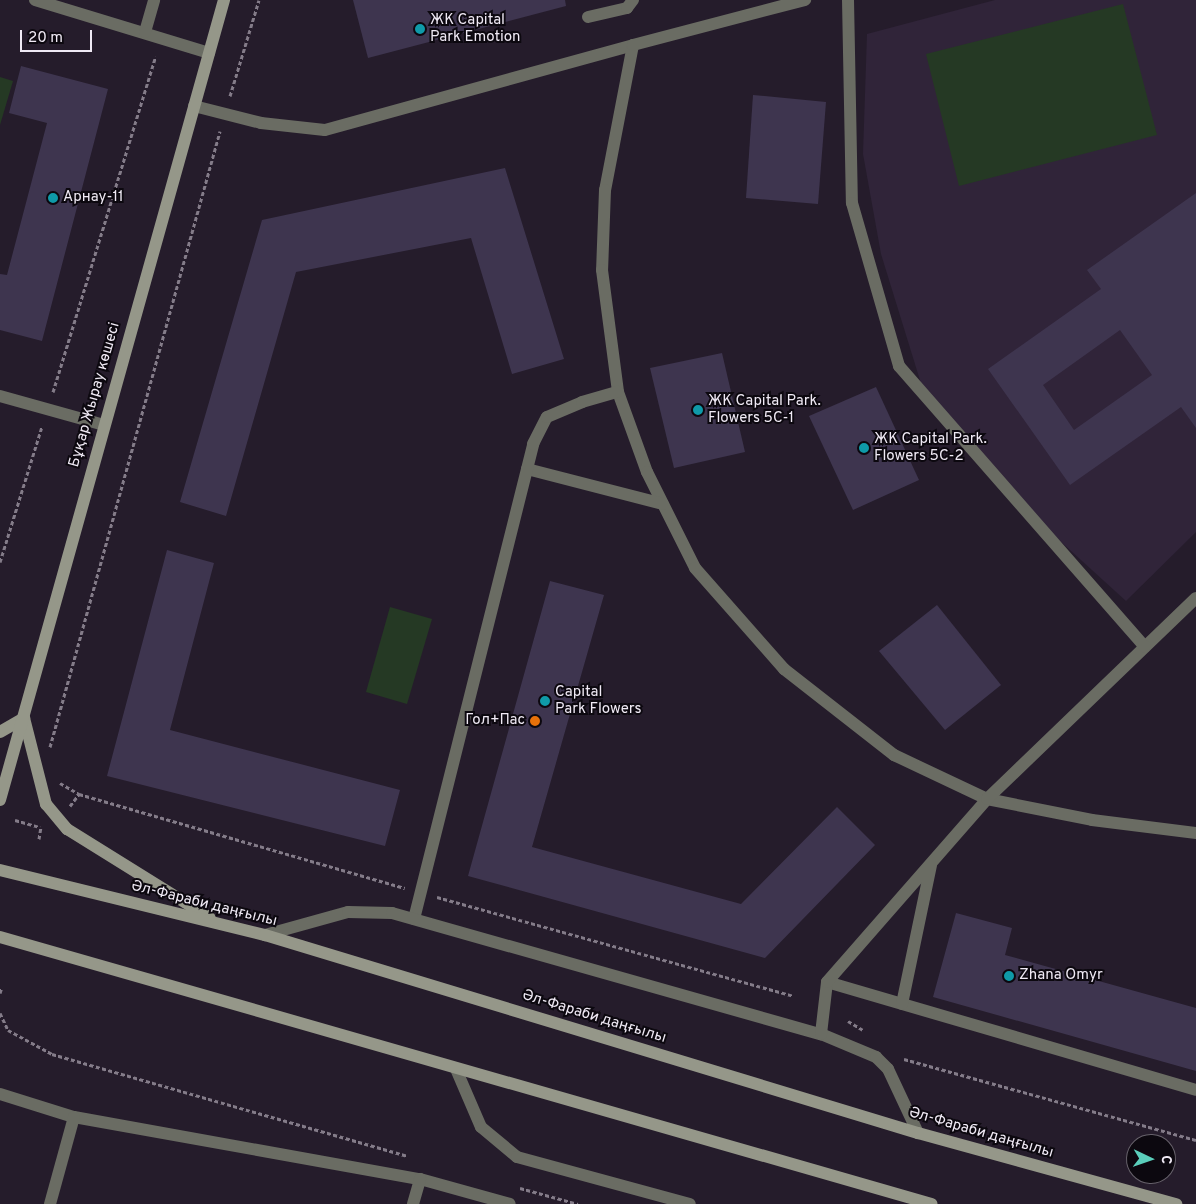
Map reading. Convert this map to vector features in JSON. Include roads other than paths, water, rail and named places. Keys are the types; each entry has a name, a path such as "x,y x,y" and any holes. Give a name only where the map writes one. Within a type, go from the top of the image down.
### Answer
{"main road":[{"name":"Бұқар Жырау көшесі","path":"0,800 224,0"},
{"path":"0,732 24,718 46,804 67,829 221,924"},
{"name":"Әл-Фараби даңғылы","path":"0,870 265,935 918,1133 1176,1204"},
{"path":"0,937 932,1204"}],"street":[{"path":"35,0 209,53"},
{"path":"145,32 154,0"},
{"path":"588,17 627,8 634,0"},
{"path":"194,106 261,123 325,130 633,45 805,0"},
{"path":"848,0 852,203 899,366 1145,647"},
{"path":"633,45 604,190 602,270 618,392 663,504 695,568 784,669 894,756 987,799 1092,820 1196,832"},
{"path":"414,919 533,444 547,417 582,402 618,392"},
{"path":"0,396 49,404 104,425"},
{"path":"527,469 663,504"},
{"path":"821,1034 827,982 987,799 1196,598"},
{"path":"902,1004 932,862"},
{"path":"265,935 348,912 392,912 821,1034 876,1057 888,1069 918,1133"},
{"path":"827,982 1196,1090"},
{"path":"456,1069 480,1127 517,1157 690,1204"},
{"path":"0,1094 74,1116 420,1179 510,1204"},
{"path":"50,1204 74,1116"},
{"path":"413,1204 420,1179"}],"place":[{"name":"ЖК Capital Park Emotion","path":"420,29"},
{"name":"Арнау-11","path":"53,198"},
{"name":"ЖК Capital Park. Flowers 5C-1","path":"698,410"},
{"name":"ЖК Capital Park. Flowers 5C-2","path":"864,448"},
{"name":"Capital Park Flowers","path":"545,701"},
{"name":"Гол+Пас","path":"535,721"},
{"name":"Zhana Omyr","path":"1009,976"}]}
